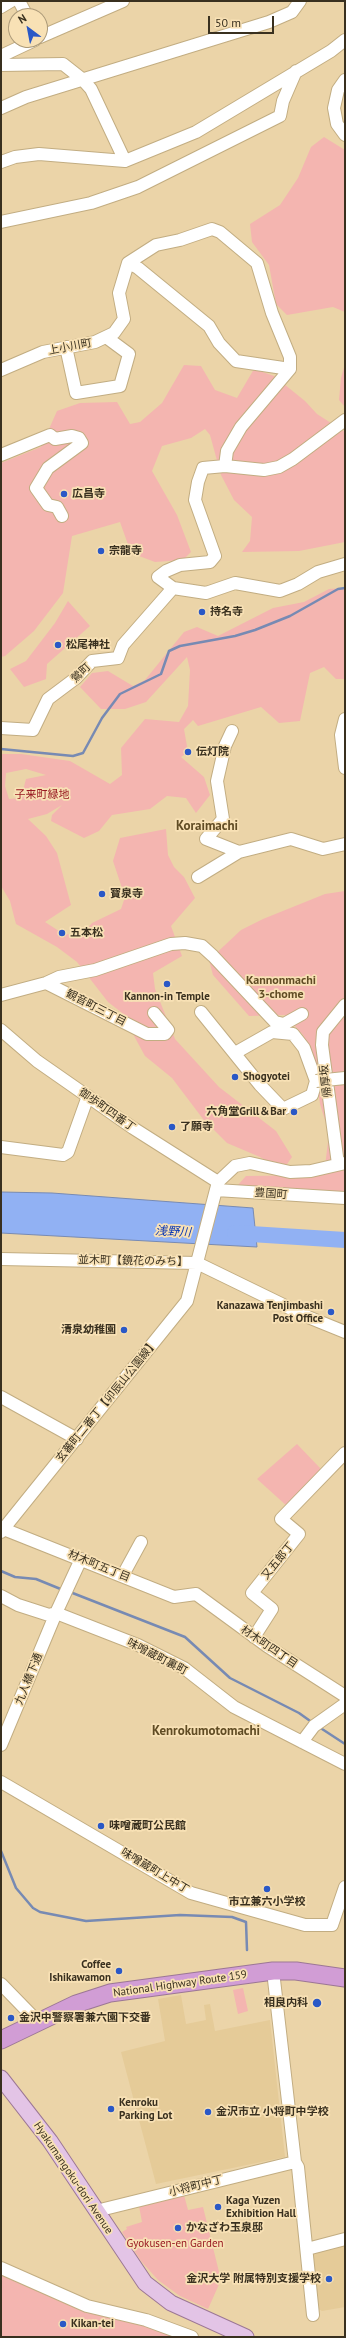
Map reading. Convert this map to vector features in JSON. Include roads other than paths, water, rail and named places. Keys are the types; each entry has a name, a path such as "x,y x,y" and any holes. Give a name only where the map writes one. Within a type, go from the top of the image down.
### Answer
{"highway":[{"name":"National Highway Route 159","path":"1,2040 76,2004 110,1993 273,1971 296,1971 345,1978"}],"main road":[{"name":"Hyakumangoku-dori Avenue","path":"1,2078 50,2141 133,2268 145,2283 161,2297 191,2313 246,2337"}],"street":[{"path":"1,7 11,1"},
{"path":"48,34 123,1"},
{"path":"1,108 26,97 82,79 269,22 292,12 300,1"},
{"path":"1,162 15,157 39,154 125,161 196,132 296,71 332,51 345,40"},
{"path":"1,56 18,48"},
{"path":"1,62 2,65 63,64 82,79 91,89 125,161"},
{"path":"1,222 91,203 138,187 280,116 283,101 296,71"},
{"path":"345,80 338,90 334,108 337,124 345,135"},
{"path":"128,264 156,245 180,240 212,229 220,232 257,263 272,313 290,357 290,369 241,427 227,451 225,466"},
{"path":"128,264 138,268 209,326 219,343 236,361 290,369"},
{"name":"上小川町","path":"1,370 43,352 95,342 114,333 124,319 118,293 128,264"},
{"path":"66,347 76,393 120,386 129,354 106,337"},
{"path":"345,420 293,459 279,466 264,470 225,466 203,468 198,482 195,500 215,556 210,562 180,565 166,571 158,577 173,588 206,593 235,583 280,590 298,584 318,572 345,564"},
{"path":"1,455 50,435 55,439 72,436 79,438 82,444 48,468 36,488 48,505 57,507 62,516"},
{"name":"鶯町","path":"1,728 33,730 48,699 76,678 92,661 118,658 123,645 173,588"},
{"path":"345,718 341,735 345,768"},
{"path":"232,732 225,746 217,781 223,819 206,839 240,852"},
{"path":"198,877 240,852 291,840 324,849 345,844"},
{"path":"1,995 46,983 59,977 95,970 171,944 185,943 202,946 274,1022 284,1024 302,1014"},
{"name":"観音町三丁目","path":"46,983 148,1034 165,1034 168,1030 154,1013"},
{"name":"帰厚坂","path":"341,1164 322,1045 323,1032 345,1005"},
{"path":"201,1012 260,1085 282,1109 312,1095 316,1081 304,1048 293,1034 272,1032 235,1054"},
{"name":"御歩町四番丁","path":"1,1030 37,1061 133,1128 216,1190"},
{"path":"316,1081 345,1078"},
{"path":"1,1147 63,1155 68,1152 88,1096"},
{"path":"216,1190 235,1166 250,1163 290,1172 311,1171 341,1164"},
{"name":"豊国町","path":"216,1190 345,1198"},
{"name":"玄蕃町二番丁【卯辰山公園線】","path":"2,1530 187,1301 216,1190"},
{"name":"並木町【鏡花のみち】","path":"1,1259 199,1258 308,1317 345,1332"},
{"path":"1,1396 77,1439"},
{"name":"又五郎丁","path":"254,1637 272,1609 252,1593 299,1534 281,1519 345,1453"},
{"name":"材木町五丁目","path":"2,1530 123,1575 174,1597 196,1594"},
{"path":"123,1575 141,1542"},
{"name":"九人橋下通","path":"1,1745 65,1592 81,1559"},
{"name":"材木町四丁目","path":"196,1594 254,1637 345,1696"},
{"name":"味噌蔵町裏町","path":"1,1596 18,1605 49,1615 56,1613 138,1646 184,1668 234,1707 345,1764"},
{"path":"302,1742 316,1724 345,1704"},
{"name":"味噌蔵町上中丁","path":"1,1782 191,1893 305,1925 332,1925 345,1887"},
{"path":"273,1971 295,2162 298,2167 313,2315"},
{"path":"1,1984 38,2022"},
{"name":"小将町中丁","path":"96,2211 295,2162"},
{"path":"307,2249 345,2239"},
{"path":"1,2268 87,2306 146,2320 192,2337"}],"water":[{"path":"1,1192 52,1193 253,1208 257,1247 1,1233"}],"waterway":[{"path":"1,749 73,756 83,753 102,718 120,694 161,674 169,651 180,646 235,636 255,630 290,616 338,589 345,588"},
{"name":"浅野川","path":"235,1233 345,1240"},
{"path":"1,1571 15,1577 36,1579 63,1590"},
{"path":"70,1592 185,1637 230,1678 299,1713 313,1723"},
{"path":"319,1727 345,1744"},
{"path":"1,1851 16,1888 33,1908 40,1912 86,1921 180,1915 232,1917 246,1922 247,1950"}],"place":[{"name":"広昌寺","path":"64,494"},
{"name":"宗龍寺","path":"101,551"},
{"name":"持名寺","path":"202,612"},
{"name":"松尾神社","path":"58,645"},
{"name":"伝灯院","path":"188,752"},
{"name":"寶泉寺","path":"102,894"},
{"name":"五本松","path":"62,933"},
{"name":"Kannon-in Temple","path":"167,984"},
{"name":"Shogyotei","path":"235,1077"},
{"name":"六角堂Grill＆Bar","path":"294,1112"},
{"name":"了願寺","path":"172,1127"},
{"name":"Kanazawa Tenjimbashi Post Office","path":"331,1312"},
{"name":"清泉幼稚園","path":"124,1330"},
{"name":"味噌蔵町公民館","path":"101,1826"},
{"name":"市立兼六小学校","path":"267,1889"},
{"name":"Coffee Ishikawamon","path":"119,1971"},
{"name":"相良内科","path":"317,2003"},
{"name":"金沢中警察署兼六園下交番","path":"11,2018"},
{"name":"Kenroku Parking Lot","path":"111,2109"},
{"name":"金沢市立 小将町中学校","path":"208,2112"},
{"name":"Kaga Yuzen Exhibition Hall","path":"218,2207"},
{"name":"かなざわ玉泉邸","path":"178,2228"},
{"name":"金沢大学 附属特別支援学校","path":"329,2279"},
{"name":"Kikan-tei","path":"63,2324"}],"district":[{"name":"Koraimachi","path":"207,826"},
{"name":"Kannonmachi 3-chome","path":"281,988"},
{"name":"Kenrokumotomachi","path":"206,1731"}],"park label":[{"name":"子来町緑地","path":"42,795"},
{"name":"Gyokusen-en Garden","path":"175,2244"}]}
